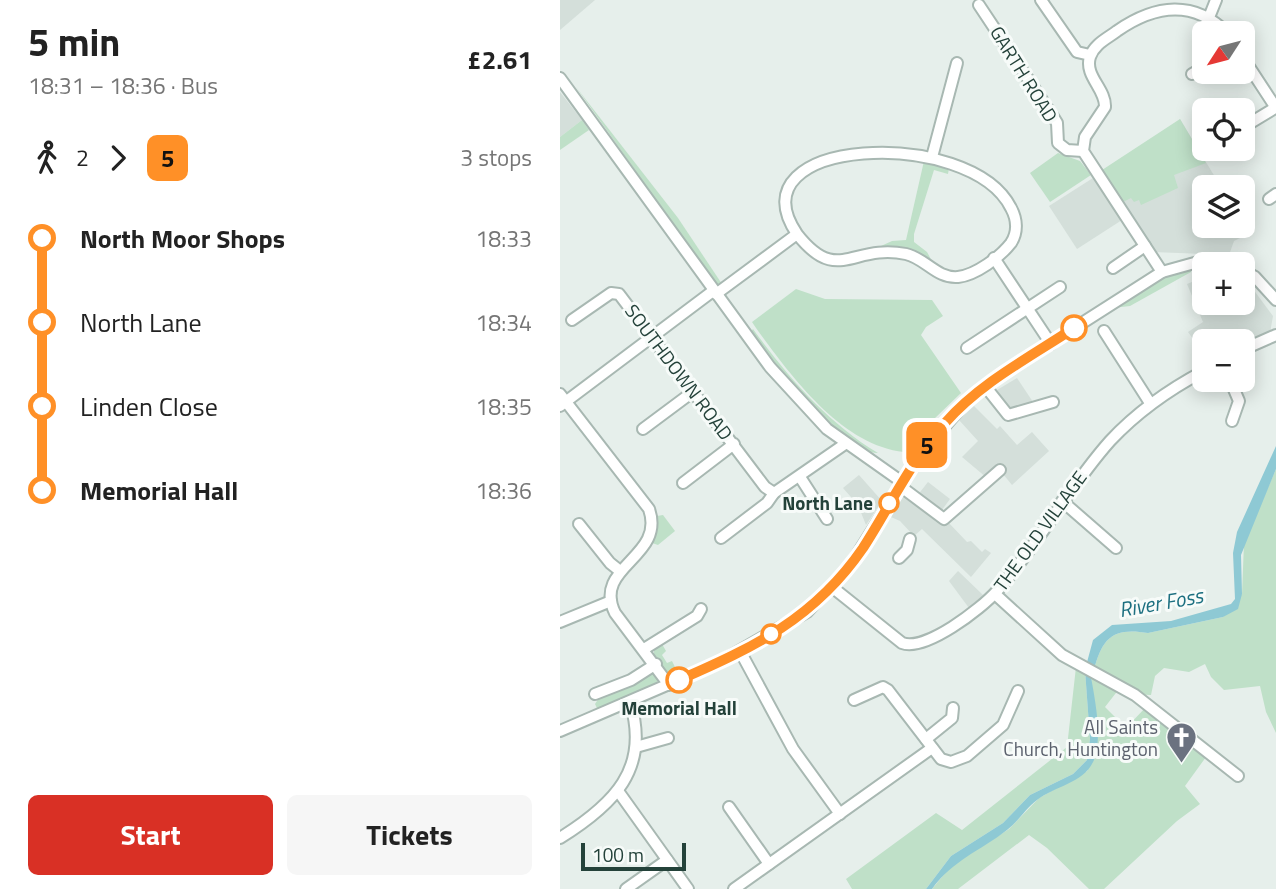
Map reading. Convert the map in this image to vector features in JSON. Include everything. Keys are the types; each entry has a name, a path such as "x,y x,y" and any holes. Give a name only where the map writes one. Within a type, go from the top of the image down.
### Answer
{"street":[{"path":"1041,0 1077,52 1090,55"},
{"path":"1210,15 1216,0"},
{"path":"1083,151 1085,137 1105,107 1103,93 1090,71 1090,55 1097,45 1147,5 1179,4 1210,15 1216,21"},
{"name":"GARTH ROAD","path":"979,5 1057,123 1058,143 1067,150 1083,151 1162,272"},
{"path":"932,157 958,63"},
{"path":"1255,76 1276,108 1255,120"},
{"path":"560,78 714,293 799,401 845,444 944,519 1000,470"},
{"path":"860,153 904,153 932,157 977,175 996,188 1009,203 1016,230 1010,243 994,258 965,276 950,277 916,257 898,253 875,252 826,261 813,253 797,234 785,214 785,200 795,178 812,165 860,153"},
{"path":"669,685 656,664 615,613 611,601 613,585 620,571 648,542 652,517 644,501 562,401 797,234"},
{"path":"1112,268 1145,246"},
{"path":"994,258 1051,344"},
{"path":"560,732 740,651 807,612 832,587 862,548 901,484 946,422 985,386 1162,272 1192,264"},
{"path":"1255,277 1276,300"},
{"path":"967,348 1060,287"},
{"name":"SOUTHDOWN ROAD","path":"572,320 615,292 653,337 765,487 774,493"},
{"path":"1104,331 1150,403"},
{"path":"1255,344 1276,335"},
{"name":"THE OLD VILLAGE","path":"832,587 894,638 911,646 951,627 995,594 1087,467 1150,403 1192,377"},
{"path":"985,386 1008,415 1053,402"},
{"path":"643,429 694,391"},
{"path":"1232,421 1239,401 1235,392"},
{"path":"682,482 734,444"},
{"path":"721,538 767,503 774,493 845,444"},
{"path":"800,477 827,519"},
{"path":"1062,501 1115,548"},
{"path":"579,524 610,563 620,571"},
{"path":"899,558 907,550 910,539"},
{"path":"995,594 1053,648 1135,695 1238,776"},
{"path":"561,620 611,601"},
{"path":"644,649 697,616 701,609"},
{"path":"740,651 793,749 840,814"},
{"path":"595,694 631,680 656,664"},
{"path":"854,700 883,687 888,690 946,762 967,756 1003,725 1018,691"},
{"path":"560,838 595,815 618,791 630,770 636,726 630,702"},
{"path":"734,889 840,814 929,744 952,718 953,708"},
{"path":"635,747 670,737"},
{"path":"618,791 688,889"},
{"path":"728,805 769,864"},
{"path":"626,889 667,860"}],"shaded area":[{"path":"560,0 595,0 560,30"},
{"path":"560,92 582,120 560,137"},
{"path":"1180,119 1192,139 1192,161 1205,161 1214,175 1192,175 1192,238 1240,238 1234,241 1230,252 1153,252 1121,203"},
{"path":"1093,178 1122,220 1077,249 1049,206"},
{"path":"1192,282 1192,296 1187,284"},
{"path":"1255,292 1273,316 1270,333 1255,340 1255,329 1192,329 1203,322 1200,315 1255,315"},
{"path":"1017,378 1035,405 1011,412 997,390"},
{"path":"974,406 997,429 1000,426 1017,445 1032,432 1049,451 1012,485 998,468 987,478 962,457 978,441 959,420"},
{"path":"859,475 882,501 866,525 858,505 843,488"},
{"path":"928,482 950,499 939,514 917,496"},
{"path":"907,495 947,521 967,542 971,541 982,552 985,549 991,553 971,577 922,529 914,536 900,521 891,517 902,496"},
{"path":"958,571 983,595 969,608 949,581"}],"green space":[{"path":"576,87 678,218 722,284 716,284"},
{"path":"1180,119 1192,139 1192,161 1206,163 1174,175 1178,188 1141,205 1139,200 1134,202 1131,198 1121,203 1099,172"},
{"path":"582,120 589,130 560,150 560,137"},
{"path":"1058,153 1080,161 1091,175 1050,202 1030,173"},
{"path":"924,161 949,168 948,174 934,170 914,234 914,242 927,252 933,263 905,250 881,246 892,241 906,240"},
{"path":"1191,268 1191,272 1130,306 1113,308 1159,278"},
{"path":"796,289 825,299 932,300 943,316 926,327 921,335 961,393 905,447 907,449 904,452 881,447 839,422 785,367 752,322"},
{"path":"753,329 780,364 825,413 878,453 862,449 826,423 774,365 750,333"},
{"path":"1276,469 1276,733 1266,712 1260,686 1224,690 1211,677 1205,664 1189,672 1164,668 1155,676 1151,695 1136,692 1109,675 1094,670 1105,643 1118,634 1148,633 1223,617 1242,594 1244,543"},
{"path":"663,515 675,531 658,545 652,543 657,516"},
{"path":"662,644 666,651 662,655 667,663 672,661 679,675 667,675 654,657 654,650"},
{"path":"1076,667 1085,670 1090,739 1087,760 1073,774 1030,795 1003,823 951,856 926,889 852,889 846,879 936,813 962,830 1067,747"},
{"path":"653,671 659,679 656,683 598,710 595,704 599,698"},
{"path":"1091,677 1119,689 1105,707 1126,728 1146,707 1206,757 1185,786 1200,804 1177,821 1104,889 1089,889 1047,848 1029,835 958,889 932,889 951,866 1009,829 1039,798 1087,771 1095,756"}],"water":[{"path":"1276,446 1276,469 1241,555 1242,594 1238,609 1223,617 1148,633 1118,634 1105,643 1094,670 1086,666 1093,640 1112,625 1171,621 1231,604 1235,599 1233,553 1237,532"},
{"path":"1085,670 1091,677 1098,728 1097,748 1091,766 1078,778 1037,800 1007,830 949,870 932,889 926,889 951,856 1003,823 1030,795 1073,774 1087,760 1090,739"}],"bus line":[{"name":"5","path":"679,680 762,639 816,605 850,566 919,456 946,422 985,386 1074,328"}],"place":[{"name":"North Lane","path":"889,503"},
{"name":"Memorial Hall","path":"679,680"},
{"name":"All Saints Church, Huntington","path":"1181,765"}],"water label":[{"name":"River Foss","path":"1161,603"}]}
